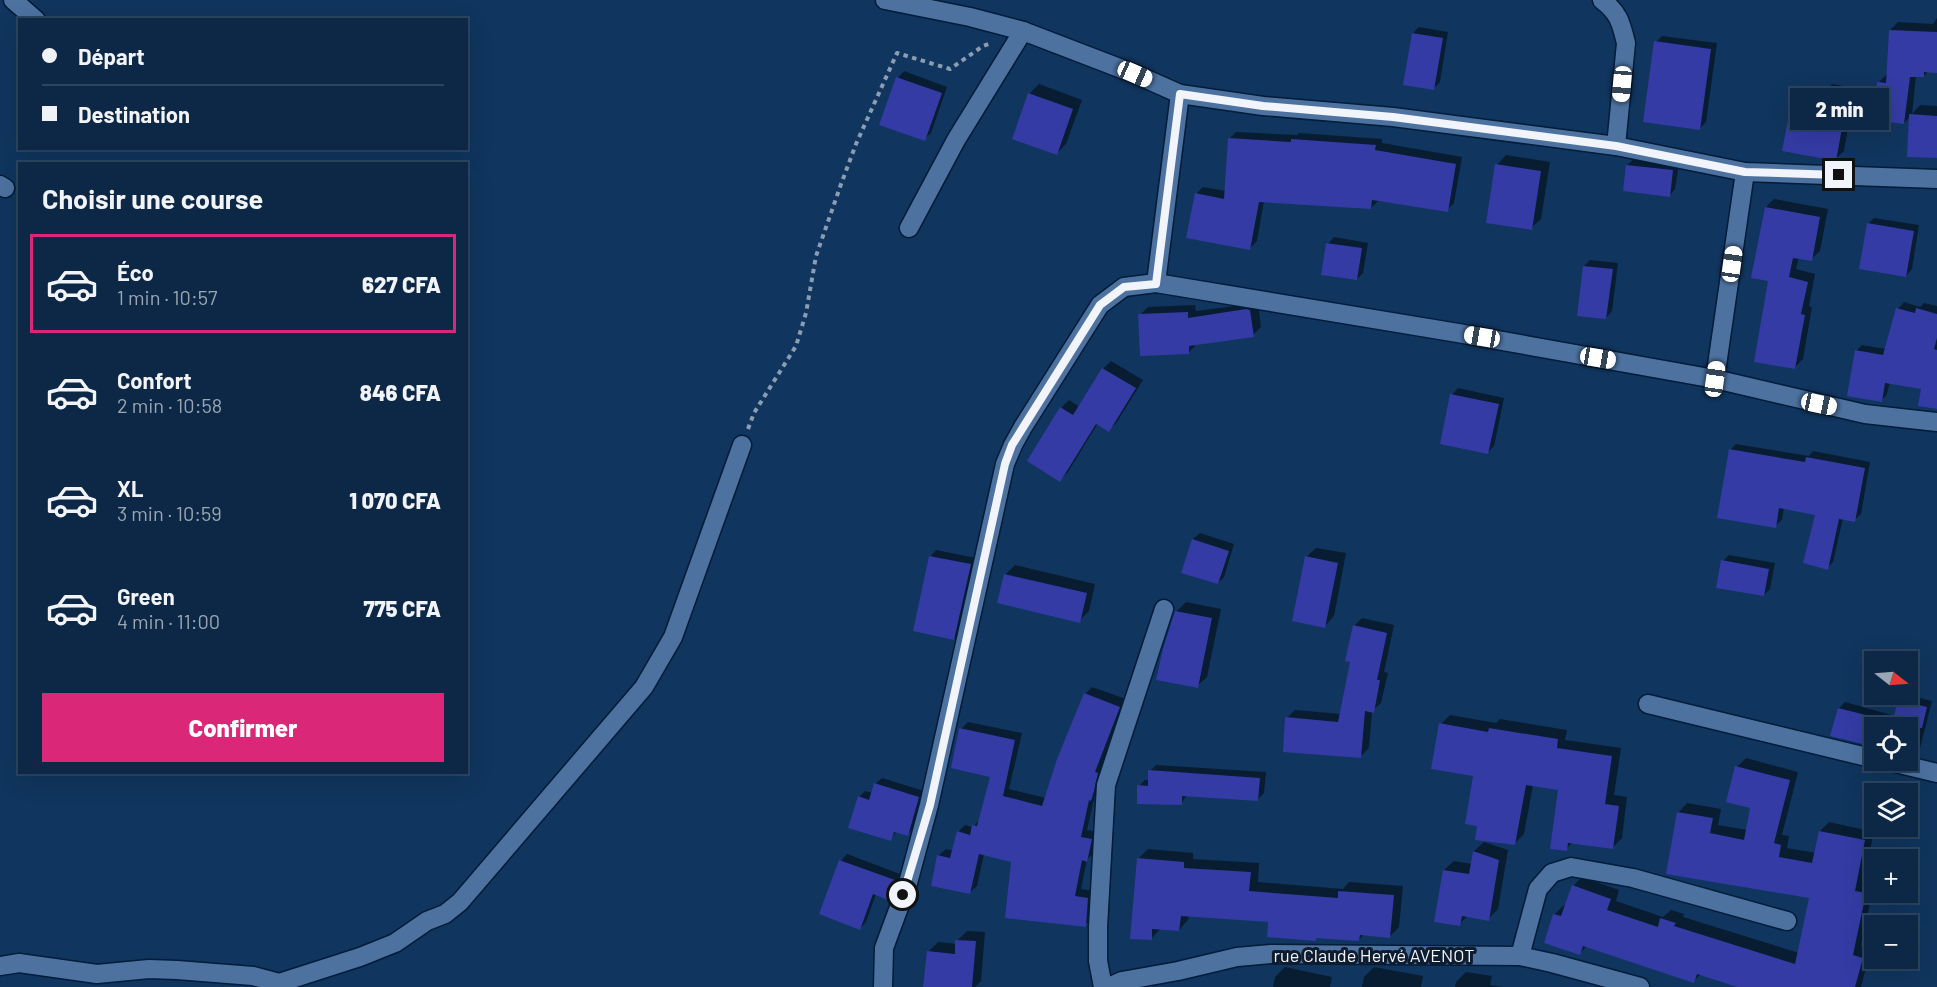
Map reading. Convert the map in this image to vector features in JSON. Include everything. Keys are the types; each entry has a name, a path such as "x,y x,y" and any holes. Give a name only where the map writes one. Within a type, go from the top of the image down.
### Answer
{"street":[{"path":"12,0 34,18"},
{"path":"885,0 970,17 1023,31 1135,74 1180,94 1263,106 1393,117 1616,146 1745,172 1937,179"},
{"path":"1602,0 1616,11 1626,43 1616,146"},
{"path":"909,228 956,140 1023,31"},
{"path":"1156,284 1180,94"},
{"path":"1715,379 1745,172"},
{"path":"883,987 885,948 908,882 930,805 1005,464 1012,445 1100,305 1124,287 1156,284 1458,333 1715,379 1865,414 1937,422"},
{"path":"0,966 27,964 97,974 149,969 177,970 253,976 276,985 396,943 427,921 445,914 467,893 644,687 673,637 742,445"},
{"path":"1103,987 1098,961 1098,927 1106,785 1164,609"},
{"path":"1648,704 1864,756"},
{"path":"1918,768 1937,773"},
{"path":"1520,956 1538,889 1552,873 1570,867 1632,878 1787,921"},
{"name":"rue Claude Hervé AVENOT","path":"1109,987 1122,981 1237,957 1271,954 1520,956 1640,987"}],"path":[{"path":"742,445 754,413 796,346 806,313 816,256 856,144 897,53 950,69 983,46 993,42"}],"building":[{"path":"1889,30 1937,32 1937,73 1924,72 1924,77 1910,77 1904,124 1844,117 1836,161 1782,151 1792,100 1820,105 1823,92 1875,101 1877,82 1886,83"},
{"path":"1412,33 1443,38 1434,90 1403,85"},
{"path":"1654,41 1711,49 1700,130 1643,122"},
{"path":"896,77 942,93 925,141 879,125"},
{"path":"1028,93 1073,109 1057,155 1012,139"},
{"path":"1909,114 1937,116 1937,158 1907,157"},
{"path":"1228,138 1291,142 1291,139 1376,145 1375,150 1456,164 1448,212 1372,200 1371,209 1259,202 1250,250 1186,238 1195,193 1224,199"},
{"path":"1495,164 1541,171 1532,230 1486,223"},
{"path":"1626,165 1673,170 1670,197 1623,191"},
{"path":"1765,207 1820,217 1812,261 1793,258 1789,277 1808,282 1801,314 1805,315 1795,369 1754,362 1768,281 1751,278"},
{"path":"1867,223 1914,231 1906,277 1859,269"},
{"path":"1326,243 1362,248 1357,280 1321,275"},
{"path":"1583,266 1613,269 1606,319 1577,316"},
{"path":"1896,308 1915,313 1916,308 1937,314 1937,338 1934,349 1937,350 1937,409 1918,406 1921,389 1885,383 1882,402 1847,396 1855,350 1883,355"},
{"path":"1250,310 1254,337 1189,346 1189,354 1140,356 1138,314 1188,312 1188,318"},
{"path":"1102,368 1136,388 1109,432 1096,424 1060,482 1027,461 1060,407 1073,415"},
{"path":"1450,394 1499,404 1488,454 1440,444"},
{"path":"1729,449 1805,462 1806,457 1865,468 1855,522 1839,519 1828,570 1803,563 1815,515 1779,508 1776,528 1717,518"},
{"path":"1192,539 1229,551 1218,584 1181,573"},
{"path":"929,556 971,564 954,640 913,631"},
{"path":"1305,556 1338,563 1325,628 1292,621"},
{"path":"1721,560 1769,569 1764,596 1716,588"},
{"path":"1004,574 1087,593 1080,623 997,603"},
{"path":"1175,611 1212,618 1198,688 1156,680"},
{"path":"1353,625 1387,633 1377,680 1380,680 1374,713 1365,711 1361,758 1283,752 1285,717 1338,722 1350,662 1345,661"},
{"path":"1084,693 1120,707 1095,772 1098,773 1081,837 1092,839 1087,862 1082,860 1075,896 1088,898 1086,927 1005,918 1011,862 979,854 970,894 931,886 937,855 950,858 957,831 970,835 972,825 977,826 990,777 951,768 959,728 1015,740 1003,796 1042,806 1057,759"},
{"path":"1897,705 1927,707 1922,728 1918,728 1918,717 1894,717"},
{"path":"1838,708 1870,716 1864,717 1863,744 1830,736"},
{"path":"1439,723 1488,732 1489,728 1558,739 1557,748 1612,756 1605,804 1619,806 1613,849 1568,843 1567,851 1550,849 1558,790 1526,785 1515,845 1475,840 1477,826 1465,824 1473,776 1431,769"},
{"path":"1735,766 1790,780 1774,843 1781,845 1779,857 1812,863 1819,831 1865,840 1855,891 1864,893 1864,903 1853,955 1863,958 1855,987 1737,987 1697,974 1694,983 1583,946 1580,955 1544,943 1553,914 1561,916 1572,885 1611,899 1607,910 1658,927 1660,918 1676,923 1674,926 1795,964 1809,898 1666,874 1677,812 1713,818 1710,833 1744,840 1750,808 1726,802"},
{"path":"1148,770 1260,778 1258,801 1182,796 1182,805 1137,804 1137,785 1148,786"},
{"path":"874,783 919,797 908,836 894,832 891,841 848,828 858,796 869,800"},
{"path":"1473,851 1499,860 1489,921 1462,916 1460,926 1434,922 1443,870 1469,874"},
{"path":"1137,858 1184,862 1184,868 1251,872 1249,891 1338,898 1338,891 1394,895 1390,938 1360,935 1359,941 1316,938 1316,941 1267,937 1268,922 1181,916 1179,931 1152,929 1152,940 1130,939"},
{"path":"839,860 895,880 888,900 873,894 860,930 819,914"},
{"path":"955,940 976,941 972,987 923,987 927,951 955,954"}],"route":[{"path":"903,895 930,805 1005,464 1012,445 1100,305 1124,287 1156,284 1180,94 1263,106 1393,117 1616,146 1745,172 1839,175"}]}
